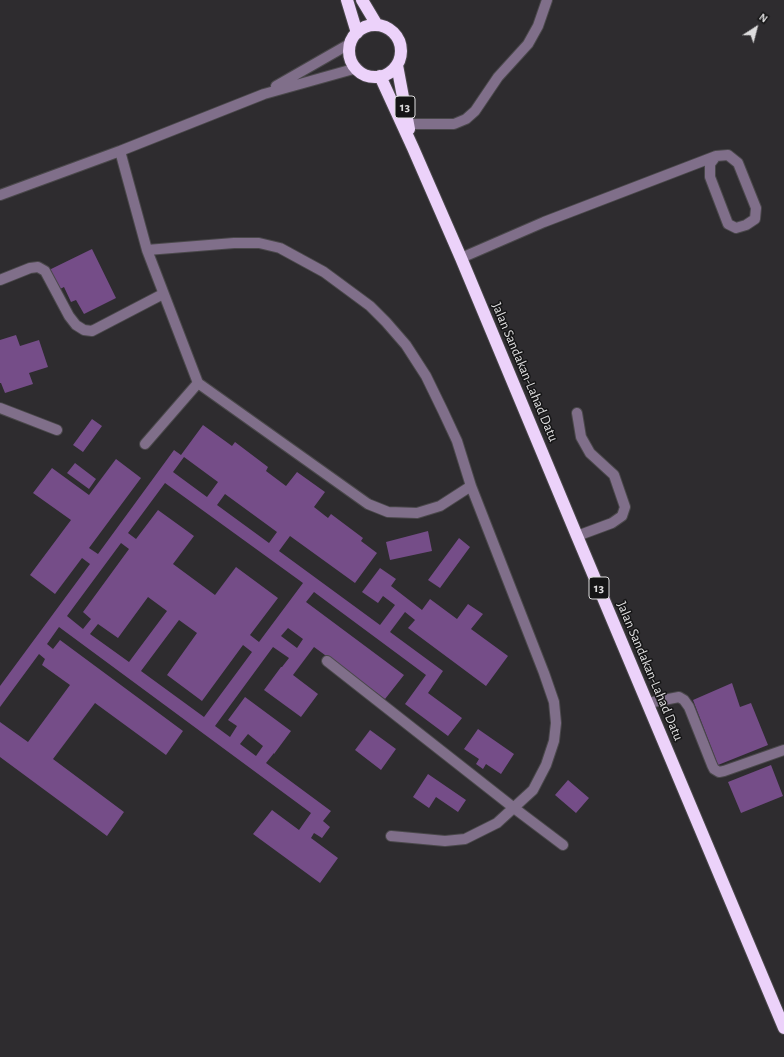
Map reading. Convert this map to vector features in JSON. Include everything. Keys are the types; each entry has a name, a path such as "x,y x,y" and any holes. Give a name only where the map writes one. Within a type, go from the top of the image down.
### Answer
{"highway":[{"path":"347,0 354,38"},
{"path":"362,0 377,25 362,28 354,38 350,52 352,61 364,74 373,76 386,74 397,65"},
{"name":"13","path":"377,25 391,30 397,36 400,43 401,51 397,65 413,148"},
{"name":"13","path":"380,76 413,148"},
{"name":"Jalan Sandakan-Lahad Datu","path":"413,148 461,258 784,1028"}],"street":[{"path":"408,124 454,124 466,119 475,111 498,77 528,44 538,26 547,0"},
{"path":"264,94 354,38"},
{"path":"0,195 120,152 264,94 357,68"},
{"path":"120,152 147,250 198,383 368,504 388,512 417,514 440,506 471,486"},
{"path":"461,258 551,220 716,156 728,155 738,163 756,208 755,219 746,225 736,228 728,224 710,177 710,164 716,156"},
{"path":"147,250 234,243 259,243 280,248 324,272 370,306 406,345 426,376 457,441 471,486 554,702 556,723 554,741 546,765 532,790 497,823 465,839 445,842 391,836"},
{"path":"0,280 30,268 38,267 44,271 76,326 84,330 92,331 163,294"},
{"path":"145,444 198,383"},
{"path":"0,408 57,430"},
{"path":"577,413 581,437 590,453 614,476 626,507 622,516 612,523 577,536"},
{"path":"327,661 514,808 563,844"},
{"path":"648,703 679,698 684,700 689,707 712,765 714,769 719,772 724,772 784,750"}],"building":[{"path":"92,249 116,298 84,314 76,300 71,302 64,287 58,290 49,270"},
{"path":"16,335 20,346 39,340 48,367 29,373 33,384 5,393 0,383 0,340"},
{"path":"92,419 102,426 83,452 73,445"},
{"path":"203,425 232,446 235,442 268,467 266,471 286,486 297,472 325,492 314,507 328,518 331,514 363,538 361,541 377,553 355,583 290,536 279,551 380,625 395,605 383,596 378,603 362,592 380,568 396,579 391,586 422,610 430,599 457,619 468,604 483,614 471,629 508,656 486,686 408,628 415,620 405,612 390,632 443,671 428,693 462,718 448,736 405,704 426,675 314,592 306,602 404,675 385,699 314,647 293,675 318,694 301,717 264,690 289,658 273,647 215,726 230,737 237,726 228,720 245,697 291,731 266,763 331,811 323,821 330,827 322,838 314,833 311,838 338,858 320,883 253,834 272,810 299,830 311,813 59,627 47,644 53,649 60,640 183,731 166,755 95,703 53,759 124,812 107,836 0,757 0,722 28,742 70,685 42,665 45,659 39,654 0,707 0,686 90,564 82,558 55,594 30,575 71,520 33,493 52,468 89,495 116,459 141,478 89,548 98,554 174,450 181,455","holes":["184,457 218,482 207,497 173,472","165,483 303,583 259,642 250,635 278,598 236,567 215,595 173,564 194,536 158,510 136,539 128,533","225,494 277,532 269,543 217,505","121,543 129,549 83,612 91,619 83,629 67,616","148,597 167,611 129,662 90,634 98,624 118,638","179,620 197,633 167,675 202,701 243,645 252,652 204,717 141,671","288,628 303,639 297,648 281,636","248,734 263,746 256,756 240,744"]},
{"path":"75,463 96,479 89,489 67,473"},
{"path":"428,531 432,551 390,560 386,542"},
{"path":"459,538 470,547 440,588 428,580"},
{"path":"732,683 740,707 751,703 768,745 718,765 693,700"},
{"path":"478,729 514,754 501,774 486,764 483,769 476,764 479,759 464,749"},
{"path":"370,730 396,749 381,770 355,750"},
{"path":"771,765 783,796 741,813 728,782"},
{"path":"428,774 466,800 458,812 436,797 429,808 413,797"},
{"path":"568,780 589,798 576,813 555,795"}]}
